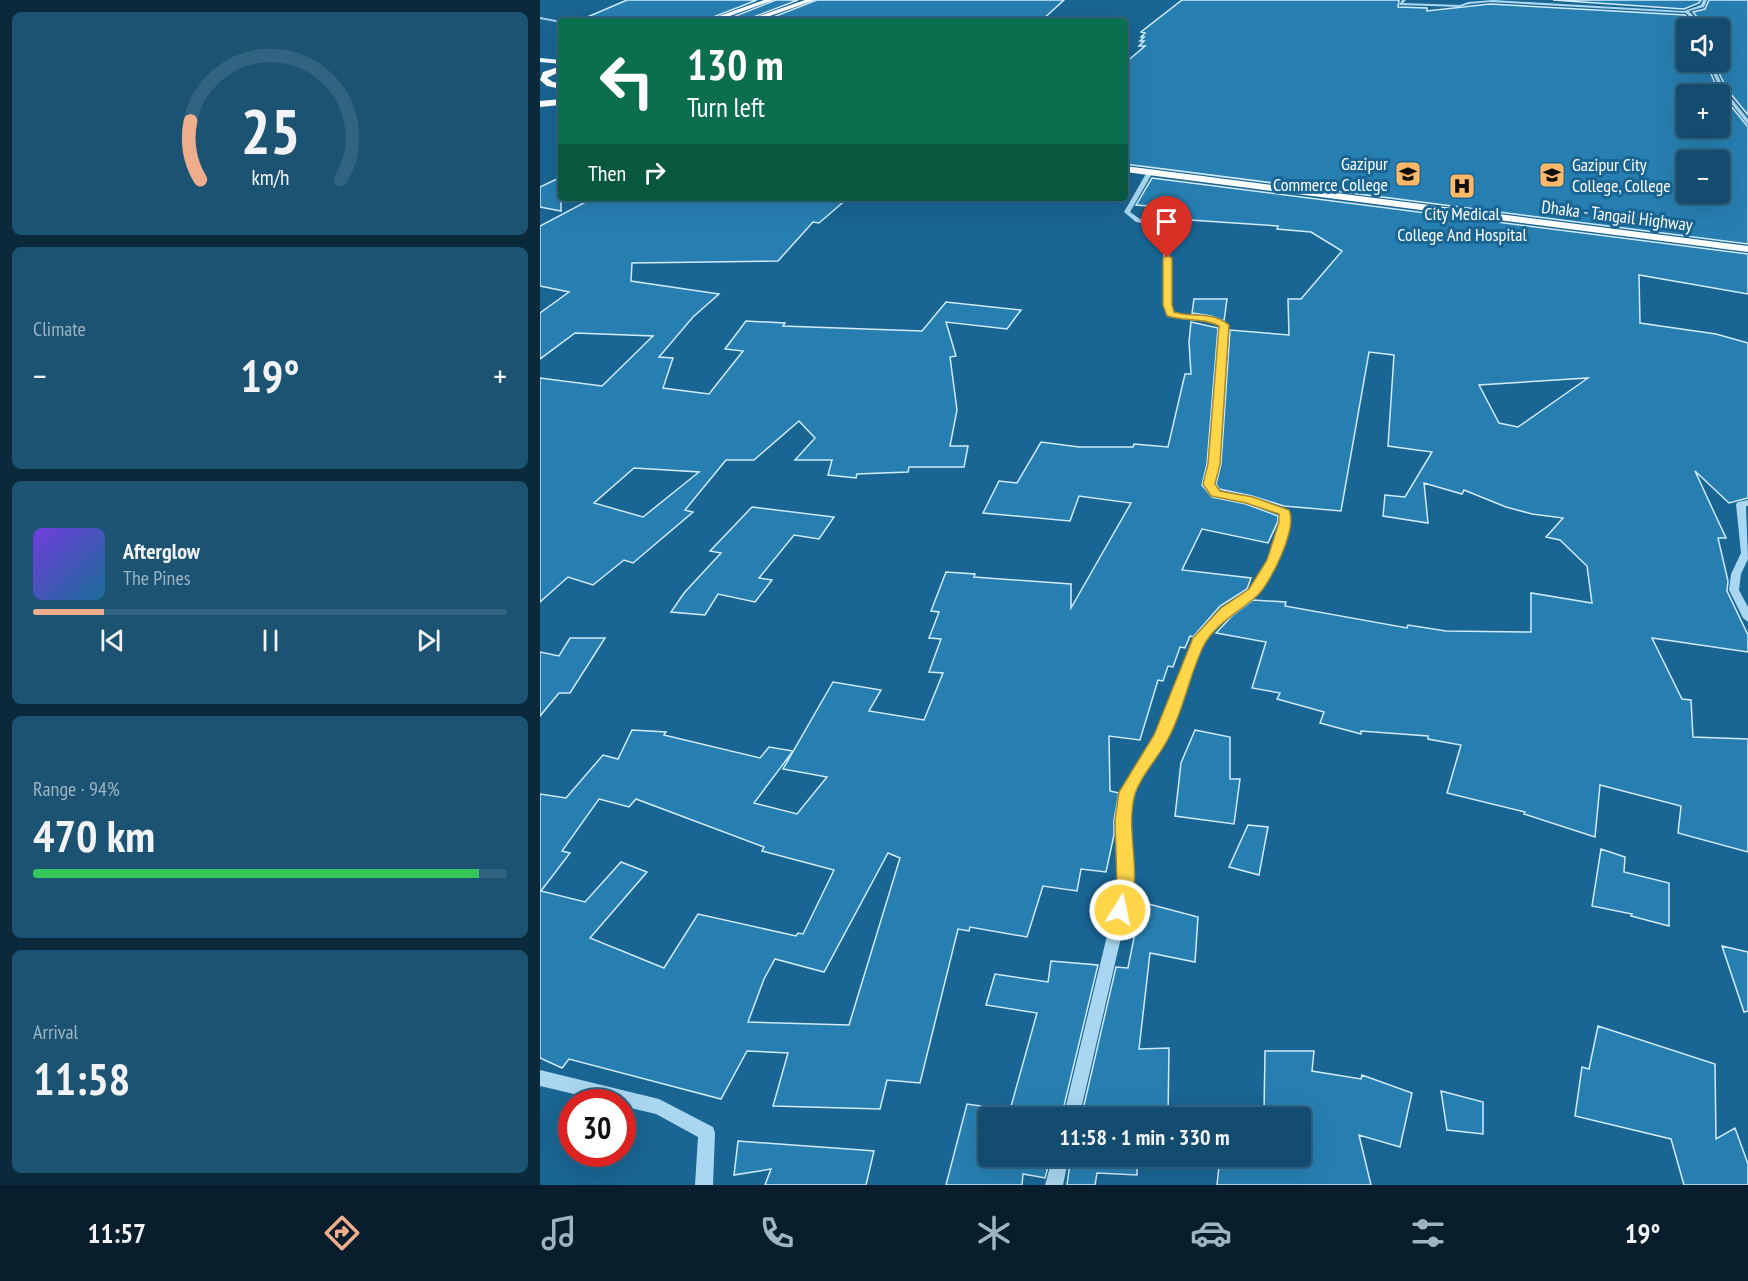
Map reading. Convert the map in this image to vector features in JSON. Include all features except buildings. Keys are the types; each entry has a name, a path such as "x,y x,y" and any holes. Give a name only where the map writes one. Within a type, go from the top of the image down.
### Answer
{"highway":[{"path":"718,18 771,0"},
{"path":"735,18 786,0"},
{"path":"750,18 801,0"},
{"path":"758,18 812,0"},
{"path":"558,67 541,76 550,84 558,86"},
{"path":"542,100 558,89"},
{"path":"542,100 558,101"},
{"name":"Dhaka - Tangail Highway","path":"1128,161 1748,239"},
{"name":"Dhaka - Tangail Highway","path":"1128,169 1748,249"}],"main road":[{"path":"540,59 558,57"},
{"path":"540,59 558,64"}],"street":[{"path":"1404,0 1400,4 1460,6 1468,3 1490,2 1687,12 1703,6 1705,0"},
{"path":"1687,12 1693,18"},
{"path":"540,18 558,21"},
{"path":"1714,72 1722,90 1748,123"},
{"path":"1074,1107 1126,886 1123,820 1127,792 1161,737 1198,642 1226,611 1254,592 1273,560 1285,522 1285,512 1249,500 1215,494 1209,484 1214,464 1224,325 1212,318 1184,318 1170,314 1167,305 1166,226 1138,221 1127,212 1150,172"},
{"path":"1748,503 1741,504 1746,553 1736,574 1734,590 1748,618"},
{"path":"540,1078 659,1107 707,1133 704,1185"},
{"path":"1054,1185 1058,1167"}],"place":[{"name":"Gazipur Commerce College","path":"1408,174"},
{"name":"Gazipur City College, College","path":"1552,175"},
{"name":"City Medical College And Hospital","path":"1462,186"}],"route":[{"path":"1120,910 1126,886 1123,820 1127,792 1161,737 1198,642 1226,611 1254,592 1273,560 1285,522 1285,512 1249,500 1215,494 1209,484 1214,464 1222,364 1221,339 1224,325 1212,318 1184,318 1170,314 1167,305 1167,258"}]}
